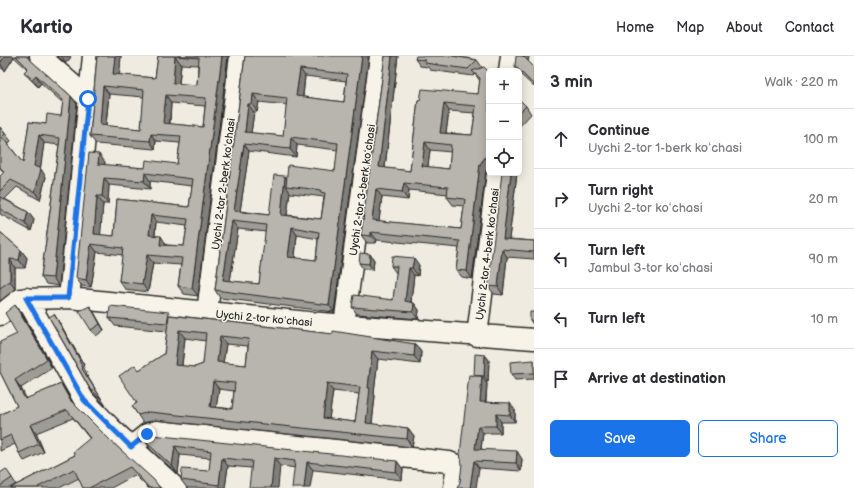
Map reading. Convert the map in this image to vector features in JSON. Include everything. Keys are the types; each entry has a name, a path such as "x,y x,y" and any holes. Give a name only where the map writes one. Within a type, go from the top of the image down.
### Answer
{"street":[{"path":"40,56 88,99"},
{"path":"68,298 93,56"},
{"name":"Uychi 2-tor 2-berk koʻchasi","path":"206,312 240,56"},
{"name":"Uychi 2-tor 3-berk koʻchasi","path":"344,325 380,56"},
{"name":"Uychi 2-tor 4-berk koʻchasi","path":"477,336 497,176"},
{"path":"26,298 84,400 131,447 176,488"},
{"name":"Uychi 2-tor koʻchasi","path":"0,315 20,299 68,298 344,325 534,339"},
{"path":"131,447 147,434 156,431 450,462 454,464 456,470 454,488"}],"shaded area":[{"path":"80,478 85,488 59,488"}],"building":[{"path":"0,56 5,56 0,63"},
{"path":"16,56 26,56 71,96 53,278 41,277 60,138 39,135 34,166 41,169 35,192 11,180 0,191 0,176 4,172 0,167 0,127 5,134 2,137 23,163 29,122 46,124 47,114 61,116 63,100 36,75 32,79 24,72 28,68"},
{"path":"97,56 115,56 113,74 155,78 158,56 175,56 173,83 197,85 199,58 177,56 222,56 192,288 178,286 182,258 147,255 142,284 119,281 123,248 91,244 86,280 76,278 89,153 99,154 98,164 145,168 146,160 177,164 181,136 151,134 150,141 90,136","holes":["103,86 144,90 141,129 100,125","166,95 206,98 203,127 163,123","145,173 193,179 189,207 117,199 114,236 94,234 97,196 102,196 104,178 144,181","151,215 188,219 184,246 160,245 161,236 149,235"]},
{"path":"245,56 362,56 329,305 215,290","holes":["300,69 347,74 344,102 296,96","253,94 287,98 283,136 245,132 248,104 252,104","291,137 338,143 335,171 288,165 286,186 321,190 320,192 325,193 321,219 281,215 285,176 274,175 269,215 234,211 244,144 290,149","232,221 266,225 259,284 223,280","292,227 319,232 316,260 288,257"]},
{"path":"385,56 392,56 379,167 410,171 418,100 420,100 422,89 478,94 480,78 472,71 484,67 486,69 486,156 480,164 467,271 456,270 460,241 371,232 371,236 361,235","holes":["444,103 476,106 472,135 440,133","425,142 451,145 449,169 422,166","404,183 448,187 447,197 465,199 461,229 372,220 376,189 402,192"]},
{"path":"416,56 452,56 477,60 468,69 425,63 425,60 415,59"},
{"path":"516,56 523,56 534,67 534,85 522,73 522,68 517,68 515,66"},
{"path":"522,102 526,106 522,110"},
{"path":"502,176 511,176 503,239 534,241 534,252 502,249 498,287 488,286"},
{"path":"0,197 28,212 25,223 0,209"},
{"path":"0,232 21,250 19,260 10,259 10,281 0,288"},
{"path":"360,253 370,254 369,264 359,263"},
{"path":"392,256 414,258 412,268 409,268 405,301 414,303 413,312 352,307 354,295 393,300 397,266 391,266"},
{"path":"15,305 47,359 15,380 25,399 61,384 70,400 111,441 154,480 160,488 149,488 130,467 89,488 83,488 74,469 38,487 39,488 10,488 75,455 73,452 90,438 67,410 30,425 39,444 19,453 11,435 0,440 0,415 17,406 0,372 0,342 17,334 5,313"},
{"path":"90,306 100,324 91,330 79,311"},
{"path":"110,306 169,312 167,323 109,318"},
{"path":"530,312 534,312 534,322 530,320"},
{"path":"54,314 80,360 82,369 102,400 89,387 49,317"},
{"path":"169,315 333,334 333,331 415,344 414,356 372,351 368,388 370,388 366,423 408,428 407,439 149,412 138,415 132,406 137,403 119,376 135,365 139,370 164,354","holes":["179,330 206,333 203,364 195,367 175,365","220,336 249,339 246,365 217,362","213,381 235,383 232,409 210,407","327,383 360,387 355,422 323,418"]},
{"path":"475,354 485,355 484,376 474,376"},
{"path":"534,360 534,373 511,374 510,362"},
{"path":"469,375 482,376 480,402 510,403 510,415 496,414 496,426 478,426 475,449 517,451 516,463 474,461 470,488 457,488 460,482 462,464 460,454"},
{"path":"152,435 397,461 396,472 307,462 304,488 292,488 295,461 274,458 271,488 249,488 252,461 222,458 219,485 181,480 182,469 209,471 211,451 175,446 172,466 146,442 146,437"},
{"path":"6,469 12,478 0,486 0,473"}],"route":[{"path":"88,99 68,298 26,298 84,400 131,447 147,434"}]}
